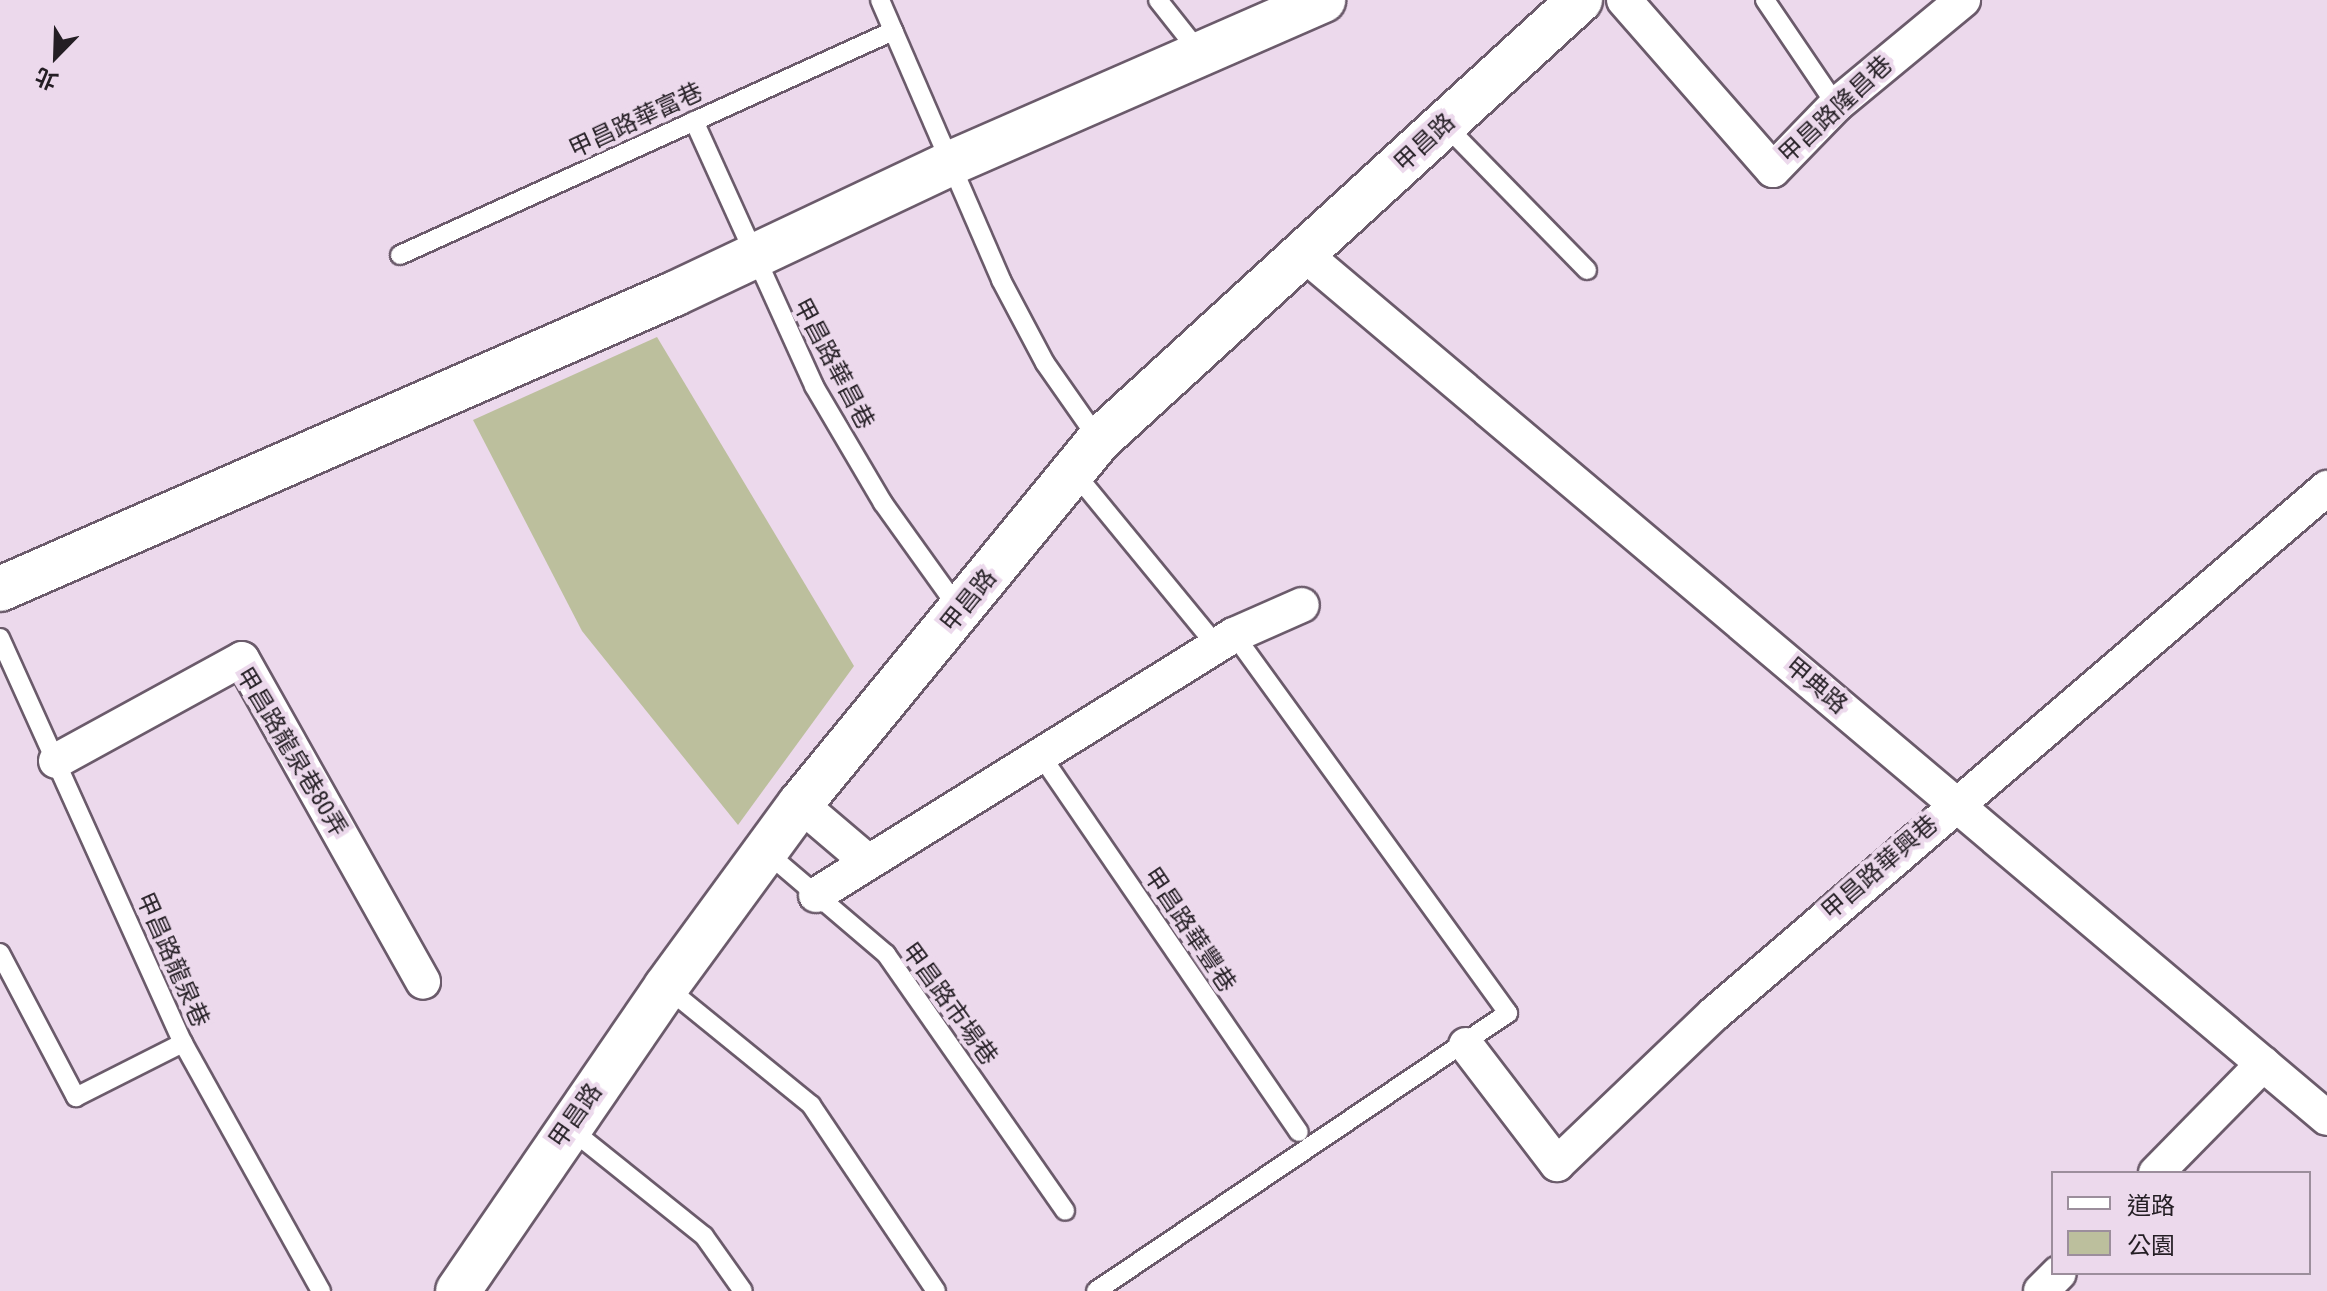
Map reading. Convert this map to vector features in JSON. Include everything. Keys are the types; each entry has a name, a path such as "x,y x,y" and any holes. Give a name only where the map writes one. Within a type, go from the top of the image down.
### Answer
{"street":[{"path":"0,589 752,258 953,162 1323,0"},
{"name":"甲昌路","path":"458,1291 666,987 800,804 1086,456 1580,0"},
{"name":"甲昌路隆昌巷","path":"1624,0 1773,170 1836,105 1963,0"},
{"name":"甲典路","path":"1304,254 2327,1118"},
{"name":"甲昌路華興巷","path":"1466,1045 1557,1164 1714,1014 1954,803 2327,488"},
{"path":"816,895 1225,640 1302,605"},
{"name":"甲昌路龍泉巷80弄","path":"56,761 242,659 423,982"},
{"path":"800,804 867,861"},
{"path":"2158,1171 2263,1064"},
{"path":"2041,1291 2057,1275"}],"lane":[{"path":"880,0 953,162 1001,280 1045,363 1086,456 1508,1013 1466,1045 1096,1291"},
{"path":"1158,0 1200,53"},
{"path":"1765,0 1836,105"},
{"name":"甲昌路華富巷","path":"400,255 893,31"},
{"name":"甲昌路華昌巷","path":"694,121 752,258 814,386 875,490 961,611"},
{"path":"1445,125 1587,270"},
{"name":"甲昌路龍泉巷","path":"0,638 183,1043 321,1291"},
{"name":"甲昌路華豐巷","path":"1040,754 1299,1132"},
{"name":"甲昌路市場巷","path":"765,851 886,954 1065,1211"},
{"path":"0,953 76,1097 183,1043"},
{"path":"666,987 811,1105 936,1291"},
{"path":"568,1127 704,1236 743,1291"}],"green space":[{"path":"657,337 854,666 738,825 582,631 473,420"}]}
